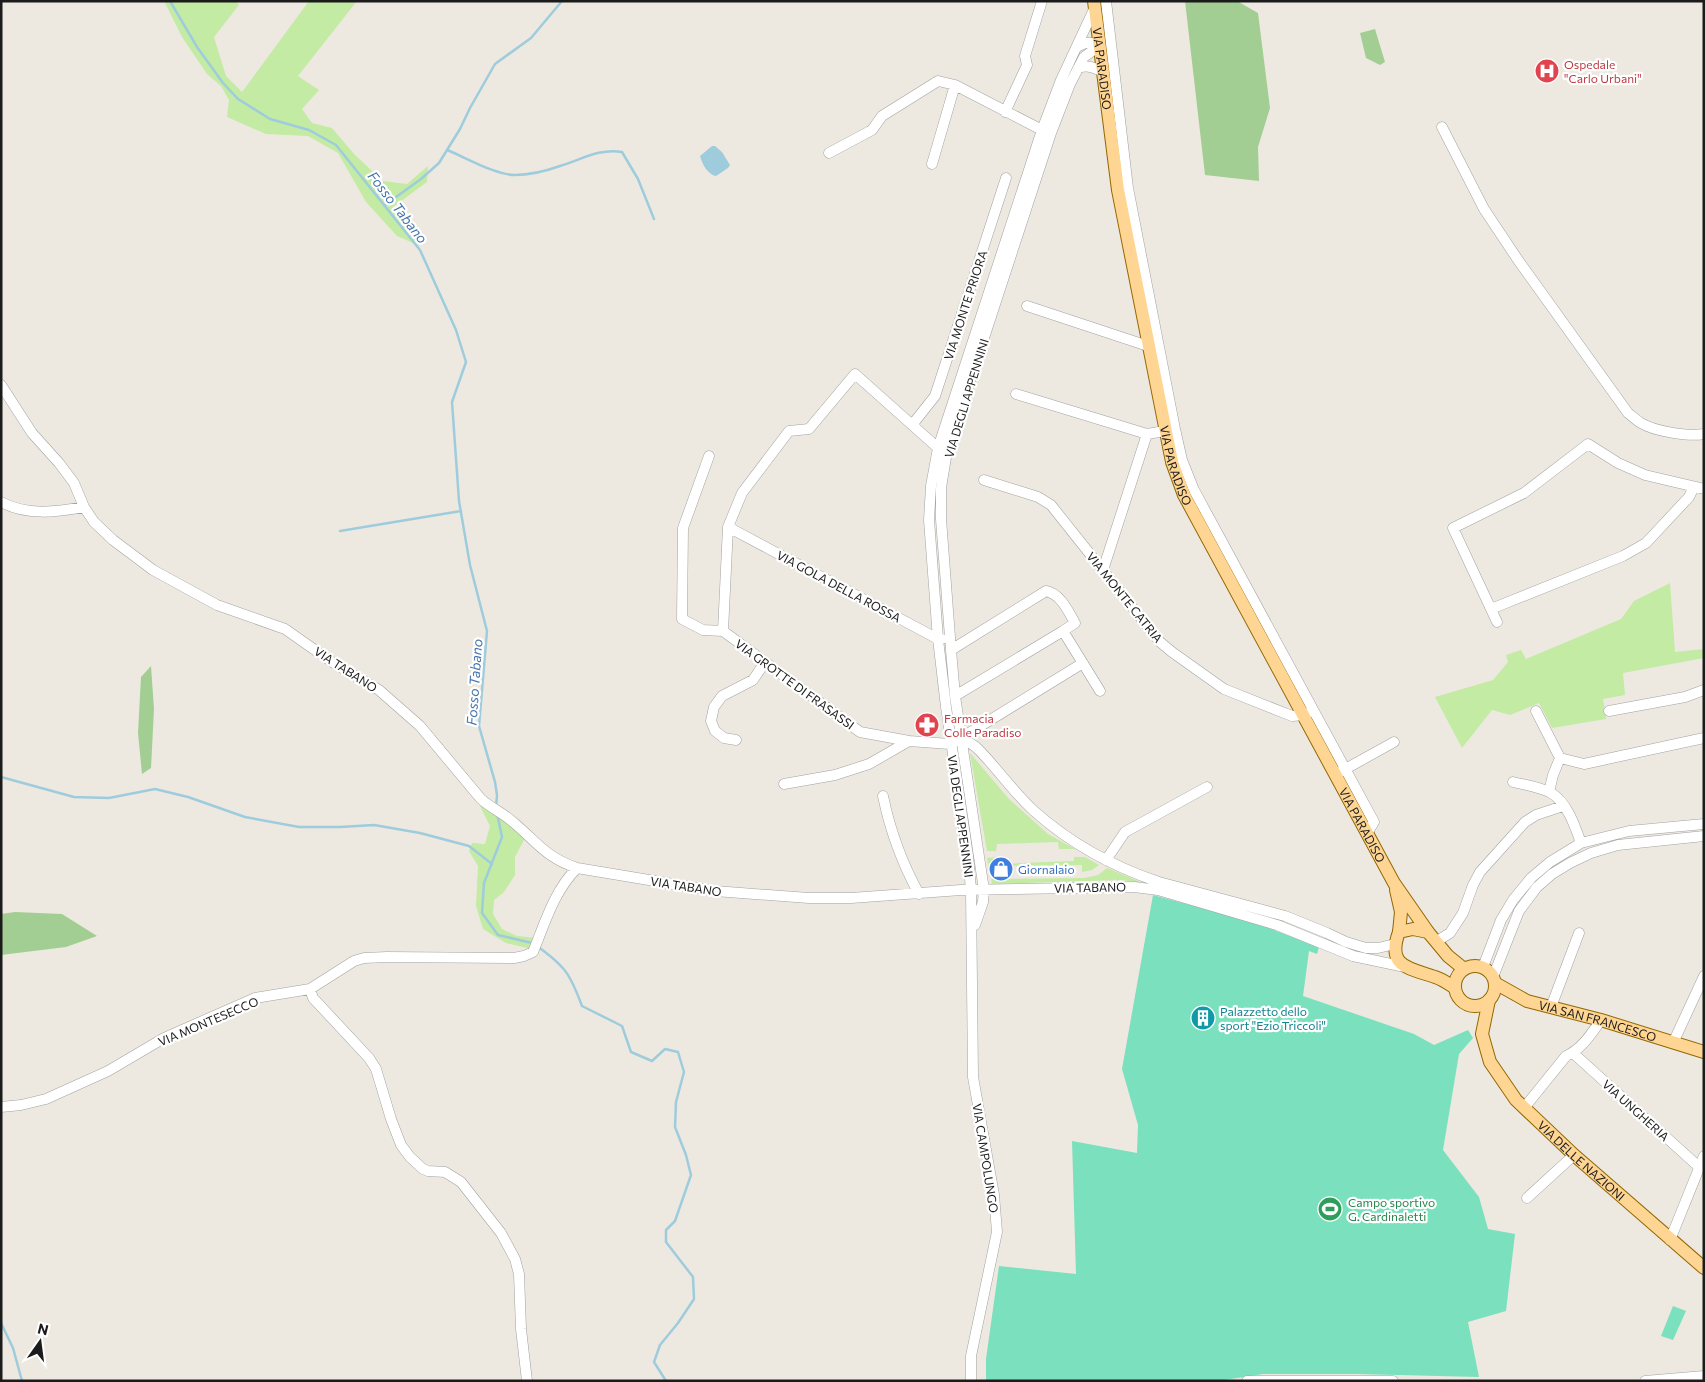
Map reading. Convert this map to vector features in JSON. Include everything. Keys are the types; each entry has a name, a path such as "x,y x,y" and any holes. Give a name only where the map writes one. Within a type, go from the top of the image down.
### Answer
{"main road":[{"name":"VIA PARADISO","path":"1098,3 1102,72 1148,346 1164,431 1172,462 1184,495 1309,713 1340,772 1367,833 1394,883"},
{"path":"1394,883 1448,956 1464,969"},
{"path":"1394,883 1401,912 1399,932 1395,944 1396,956 1405,967 1437,977 1456,988"},
{"path":"1399,932 1413,930 1433,937"},
{"path":"1476,966 1483,967 1493,989 1478,1005 1466,1003 1457,994 1457,977 1464,969 1476,966"},
{"name":"VIA SAN FRANCESCO","path":"1493,989 1527,1001 1601,1020 1704,1052"},
{"name":"VIA DELLE NAZIONI","path":"1493,989 1482,1034 1490,1062 1524,1108 1670,1240 1704,1268"}],"street":[{"path":"1005,112 1027,65 1025,56 1042,1"},
{"path":"1098,3 1123,189 1182,460 1194,490 1309,713"},
{"name":"VIA DEGLI APPENNINI","path":"971,890 968,856 950,744 938,639 929,520 931,486 1042,130 1062,80 1098,3"},
{"path":"1077,47 1086,42 1092,42 1099,46"},
{"name":"VIA DEGLI APPENNINI","path":"984,890 955,696 941,519 943,449 1052,133 1078,68 1084,57 1099,46"},
{"path":"1078,68 1094,67 1102,72"},
{"path":"829,152 872,130 882,116 938,81 955,85 1042,130"},
{"path":"932,164 955,85"},
{"path":"1442,127 1484,209 1518,260 1628,413 1642,423 1666,431 1696,435 1704,434"},
{"name":"VIA MONTE PRIORA","path":"912,425 936,396 1006,178"},
{"path":"1026,306 1148,346"},
{"name":"VIA GROTTE DI FRASASSI","path":"943,449 912,425 855,374 809,429 789,431 742,493 728,527 724,631 860,732 909,741 950,744"},
{"name":"VIA TABANO","path":"1,385 32,433 74,483 84,507 94,522 113,540 153,570 217,605 285,629 332,662 379,690 420,726 467,783 490,807 504,814 537,846 561,863 577,868 715,891 761,896 851,898 971,890 1118,886 1158,890 1277,925 1352,956 1405,967"},
{"path":"1016,394 1147,434 1164,431"},
{"path":"1103,570 1147,434"},
{"path":"1497,622 1453,528 1524,493 1588,444 1618,463 1646,475 1699,488"},
{"path":"709,456 683,528 682,619 703,630 724,631"},
{"name":"VIA MONTE CATRIA","path":"984,480 1038,497 1051,505 1160,642 1179,658 1224,690 1292,716 1309,713"},
{"path":"1491,610 1623,556 1646,542 1688,497 1699,488"},
{"path":"1,502 13,508 34,511 59,511 84,507"},
{"name":"VIA GOLA DELLA ROSSA","path":"728,527 951,645"},
{"path":"951,645 1046,591 1051,592 1060,599 1075,623 955,696"},
{"path":"1063,631 1100,691"},
{"path":"736,740 724,738 715,731 710,721 714,706 722,696 753,680 765,662"},
{"path":"950,744 1083,663"},
{"path":"1609,710 1684,697 1704,690"},
{"path":"1536,711 1560,758 1584,764 1704,738"},
{"name":"VIA TABANO","path":"962,738 976,747 1034,811 1106,860 1139,876 1285,916 1346,942 1366,948 1378,948 1395,944"},
{"path":"784,784 835,775 868,764 909,741"},
{"path":"1340,772 1394,742"},
{"path":"1549,792 1560,758"},
{"path":"1513,782 1549,792 1558,798 1574,825 1581,842"},
{"path":"1106,860 1125,832 1207,787"},
{"path":"883,796 887,817 898,851 919,894"},
{"path":"1433,937 1450,933 1463,913 1472,885 1480,872 1525,822 1536,815 1563,806"},
{"path":"1483,967 1501,920 1513,900 1531,878 1550,862 1581,842 1629,831 1704,824"},
{"path":"1493,989 1518,911 1536,887 1552,874 1591,852 1618,845 1704,836"},
{"name":"VIA MONTESECCO","path":"1,1107 21,1105 46,1098 108,1071 164,1038 256,998 310,989 354,961 364,958 514,958 524,956 533,952 557,894 567,877 577,868"},
{"name":"VIA CAMPOLUNGO","path":"971,890 973,1077 994,1194 996,1232 971,1356 971,1381"},
{"name":"VIA CAMPOLUNGO","path":"972,932 983,902 984,890"},
{"path":"1551,1007 1579,933"},
{"path":"1673,1042 1704,976"},
{"path":"310,989 313,998 369,1058 376,1069 398,1140 410,1157 423,1169 445,1172 462,1182 501,1233 515,1259 519,1274 521,1330 527,1381"},
{"path":"1524,1108 1566,1056 1573,1053 1587,1040 1601,1020"},
{"name":"VIA UNGHERIA","path":"1573,1053 1699,1167"},
{"path":"1527,1198 1574,1154"},
{"path":"1670,1240 1704,1156"},
{"path":"1645,1381 1704,1376"},
{"path":"1252,1380 1393,1381"}],"green space":[{"path":"164,1 236,1 239,5 214,37 226,76 242,92 309,1 357,1 298,76 319,90 302,109 312,123 332,128 355,155 383,181 407,184 428,166 427,182 393,207 420,246 397,236 366,202 338,153 308,136 266,134 227,117 229,100 221,86 207,74 182,37"},
{"path":"1185,1 1237,1 1258,13 1270,108 1258,147 1259,181 1205,175"},
{"path":"1375,29 1385,62 1380,65 1366,58 1360,33"},
{"path":"1670,583 1675,652 1704,649 1704,658 1623,673 1625,695 1603,699 1606,719 1552,728 1539,703 1510,715 1492,710 1462,748 1435,697 1493,680 1508,662 1506,655 1521,650 1526,659 1621,619 1634,601"},
{"path":"151,666 154,709 151,768 142,774 138,733 141,677"},
{"path":"970,753 1009,799 1048,834 1075,849 1059,849 1058,842 997,844 996,851 987,851"},
{"path":"480,806 492,810 525,838 515,857 515,875 504,892 494,900 493,914 502,929 517,936 536,938 532,949 506,943 483,929 476,906 478,866 469,851 472,843 485,844 490,826"},
{"path":"997,857 997,864 1074,861 1074,857 1085,857 1099,865 1092,870 1082,872 1082,865 1006,866 1006,872 990,873 987,858"},
{"path":"1107,868 1143,883 1120,880 992,884 991,879 1084,878 1098,875"},
{"path":"1153,895 1253,922 1319,947 1317,954 1309,951 1303,996 1414,1034 1434,1045 1468,1030 1473,1038 1459,1054 1443,1150 1479,1197 1488,1229 1515,1234 1506,1311 1468,1322 1479,1377 1263,1374 1218,1381 986,1381 986,1359 999,1266 1076,1274 1072,1141 1137,1153 1138,1125 1122,1069"},
{"path":"15,912 62,914 97,936 66,947 1,955 1,914"},
{"path":"1673,1306 1686,1311 1673,1340 1661,1336"}],"water":[{"path":"712,146 715,146 722,152 730,165 716,176 710,174 706,169 700,156"}],"waterway":[{"name":"Fosso Tabano","path":"170,1 197,47 223,83 238,99 270,119 309,130 336,145 420,250 456,330 466,362 452,402 459,501 470,565 487,631 479,726 495,782 496,808"},
{"path":"385,205 421,179 439,163 460,129 495,64 531,38 562,1"},
{"path":"447,150 489,169 515,175 543,171 598,153 622,152 638,179 654,219"},
{"path":"340,531 461,511"},
{"path":"1,777 74,797 109,798 155,789 188,797 245,817 299,827 374,825 420,833 469,846 492,864"},
{"name":"Fosso Tabano","path":"497,813 502,837 484,883 482,913 498,935 532,943"},
{"name":"Fosso Tabano","path":"537,946 555,960 566,972 582,1006 622,1026 631,1052 652,1061 665,1049 678,1052 684,1072 676,1102 675,1127 686,1155 691,1175 675,1221 666,1230 666,1242 693,1277 694,1299 660,1345 654,1362 666,1381"},
{"path":"1,1323 13,1348 22,1381"}],"place":[{"name":"Ospedale \"Carlo Urbani\"","path":"1547,71"},
{"name":"Farmacia Colle Paradiso","path":"927,725"},
{"name":"Giornalaio","path":"1001,869"},
{"name":"Palazzetto dello sport \"Ezio Triccoli\"","path":"1203,1018"},
{"name":"Campo sportivo G. Cardinaletti","path":"1330,1209"}]}
